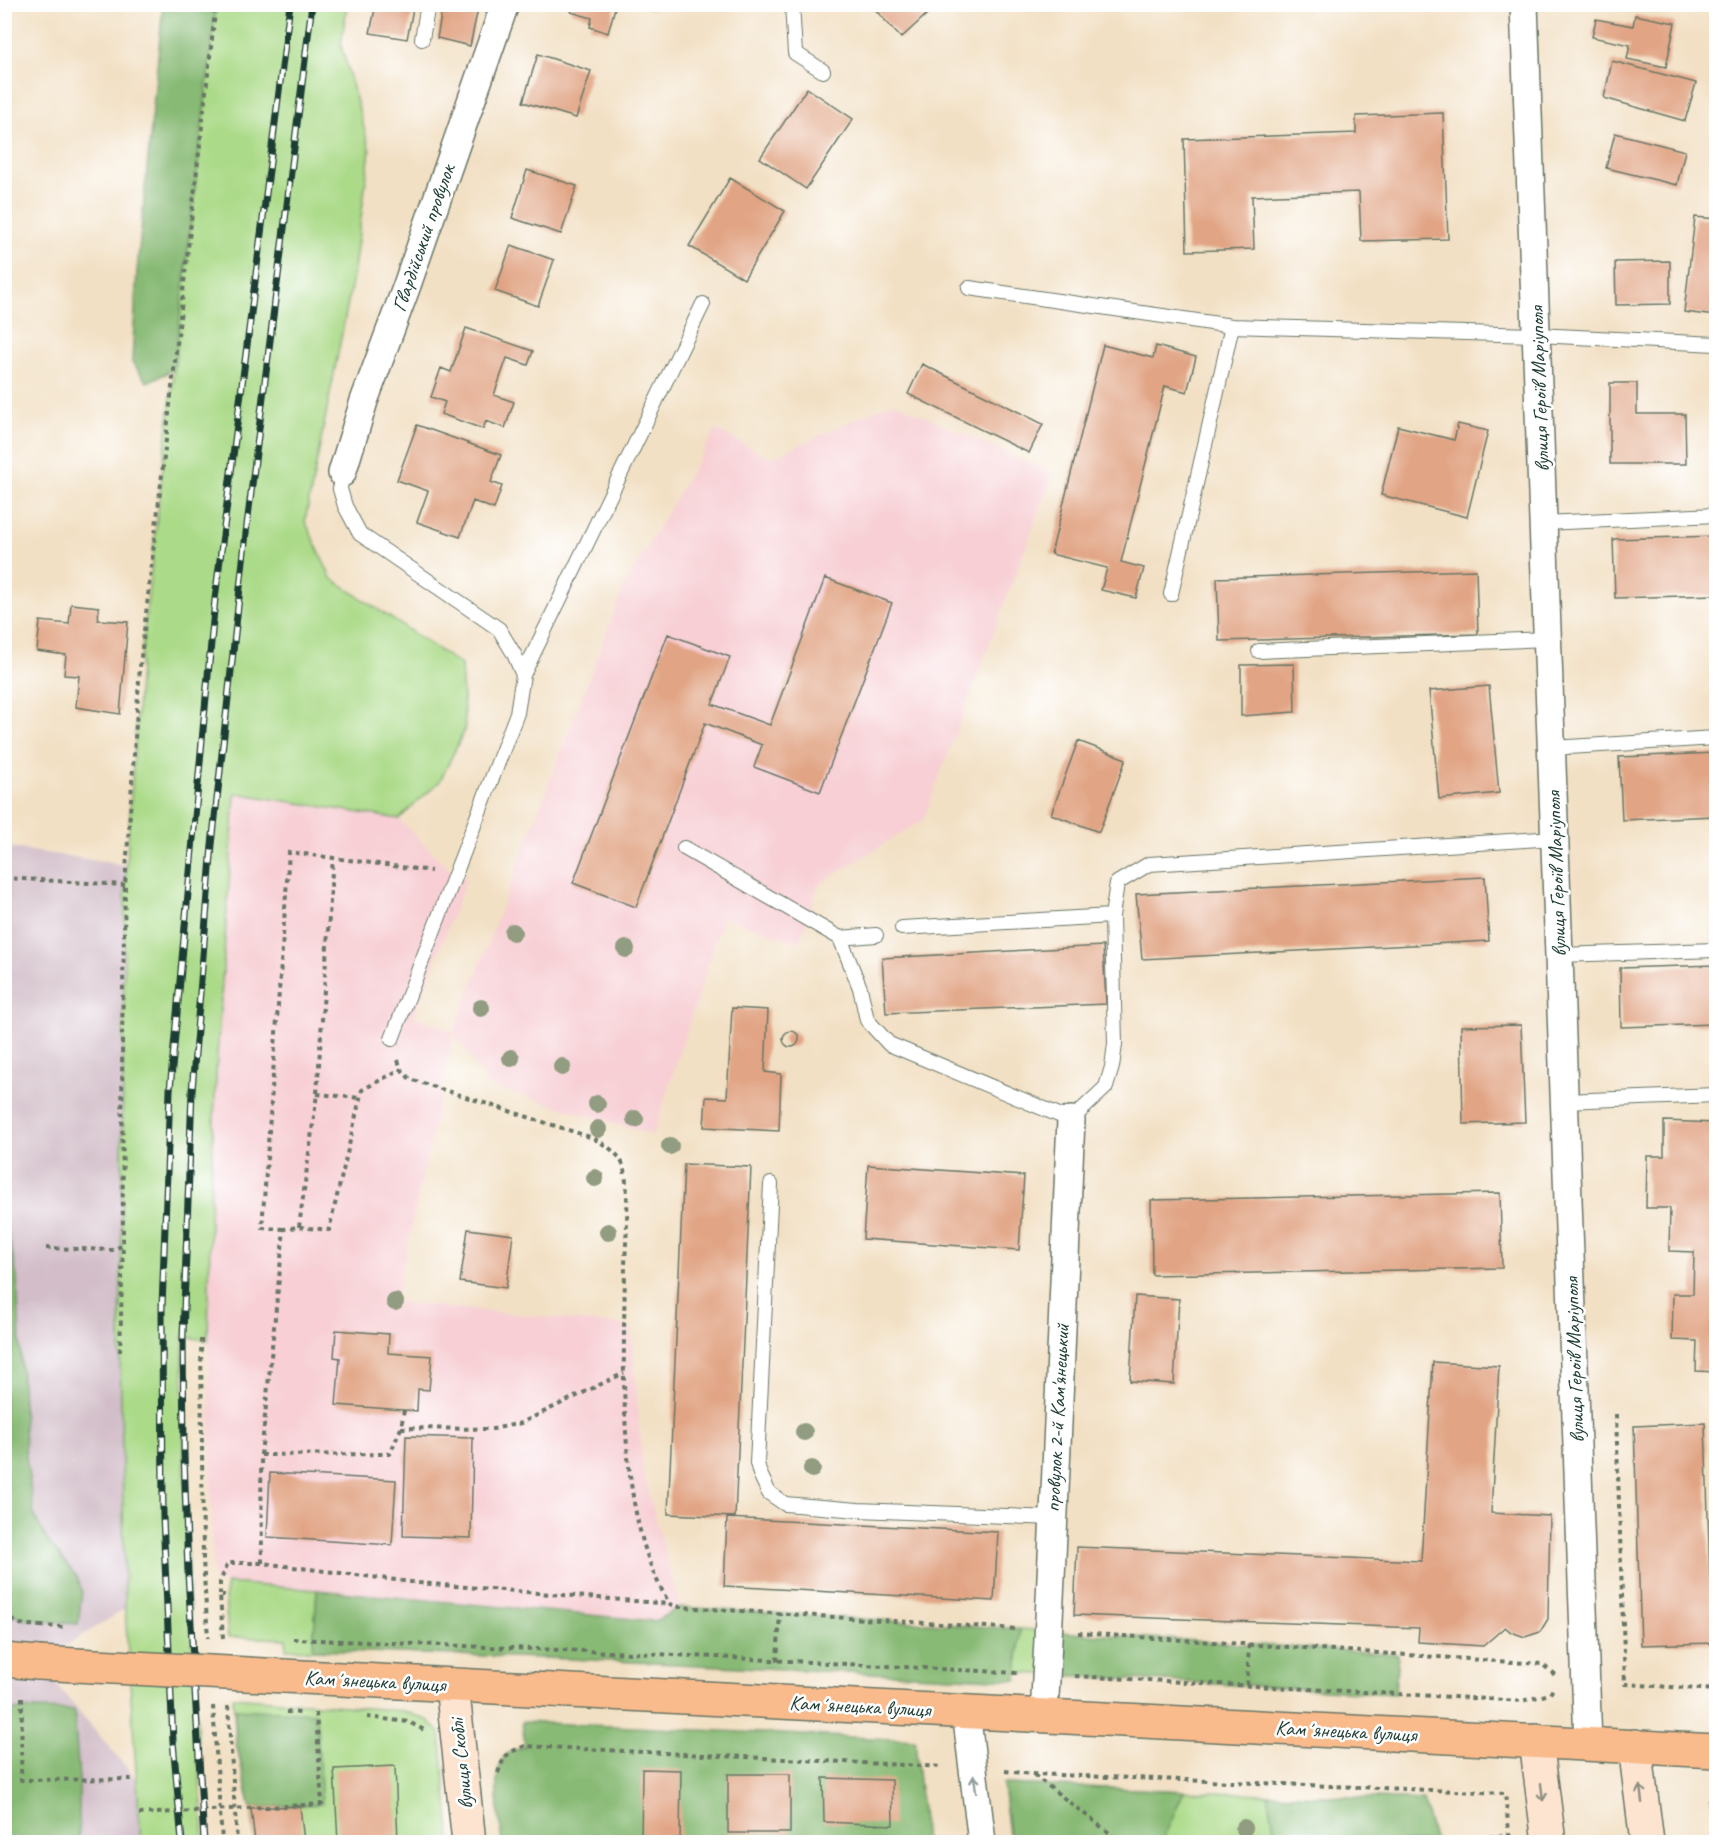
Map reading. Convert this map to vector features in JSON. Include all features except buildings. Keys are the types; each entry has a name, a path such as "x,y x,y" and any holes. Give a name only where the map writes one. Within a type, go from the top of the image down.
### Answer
{"main road":[{"name":"Камʼянецька вулиця","path":"16,1661 1716,1751"}],"street":[{"name":"Гвардійський провулок","path":"342,473 364,401 506,4"},
{"name":"вулиця Героїв Маріуполя","path":"1524,4 1588,1744"},
{"name":"провулок 2-й Кам'янецький","path":"1044,1716 1050,1631 1071,1120"},
{"name":"вулиця Скоблі","path":"452,1685 469,1842"},
{"path":"966,1712 982,1842"},
{"path":"1536,1741 1549,1842"},
{"path":"1635,1746 1647,1842"}],"lane":[{"path":"422,39 428,4"},
{"path":"792,4 795,53 823,71"},
{"path":"969,288 1232,326 1537,335 1716,344"},
{"path":"392,1039 517,713 524,675 703,304"},
{"path":"1171,594 1232,326"},
{"path":"342,473 340,489 345,506 360,534 499,629 524,675"},
{"path":"1544,523 1716,515"},
{"path":"1259,651 1548,639"},
{"path":"1552,748 1716,738"},
{"path":"840,938 860,988 867,1020 889,1044 1071,1120 1106,1087 1112,1067 1115,1044 1112,915 1117,884 1149,864 1555,838"},
{"path":"684,848 840,938 876,935"},
{"path":"902,928 1112,915"},
{"path":"1559,955 1716,950"},
{"path":"1565,1101 1716,1095"},
{"path":"771,1184 757,1463 769,1493 785,1504 858,1510 1053,1518"}],"path":[{"path":"120,1352 123,1245 124,885 140,666 216,4"},
{"path":"401,1069 362,1090 329,1230 299,1227 262,1228 289,852 454,874"},
{"path":"299,1227 317,1094 333,857"},
{"path":"4,878 124,885"},
{"path":"392,1039 401,1069 410,1079 593,1138 615,1151 624,1167 626,1207 624,1373 628,1455 638,1521 653,1570 670,1604"},
{"path":"317,1094 360,1098"},
{"path":"262,1563 261,1455 284,1229"},
{"path":"46,1248 113,1250 123,1245"},
{"path":"201,1339 203,1560 209,1644"},
{"path":"401,1428 493,1429 522,1423 624,1373"},
{"path":"261,1455 390,1454 401,1428 404,1410"},
{"path":"1616,1414 1625,1684 1716,1690"},
{"path":"223,1643 219,1595 220,1582 228,1563 262,1563 419,1583 670,1604 680,1607 1542,1664 1560,1679 1550,1694 1522,1701 777,1660 286,1639"},
{"path":"219,1595 225,1595"},
{"path":"777,1660 780,1613"},
{"path":"4,1615 19,1624 40,1626"},
{"path":"1247,1685 1249,1644"},
{"path":"22,1698 21,1780 136,1779"},
{"path":"227,1702 237,1842"},
{"path":"213,1703 222,1842"},
{"path":"301,1713 327,1714"},
{"path":"139,1814 322,1804 316,1713"},
{"path":"358,1717 409,1722 430,1734"},
{"path":"1034,1774 1121,1842"},
{"path":"1505,1793 1510,1842"},
{"path":"1714,1842 1709,1802 1716,1802"},
{"path":"1426,1842 1509,1835"}],"shaded area":[{"path":"893,402 1053,474 923,820 819,884 799,943 723,917 653,1135 489,1086 454,1033 395,1302 631,1326 643,1473 680,1607 655,1621 213,1582 208,1340 211,1179 235,792 399,819 454,874 467,877 414,1016 454,1032 625,584 716,430 771,458"},
{"path":"5,847 126,865 122,1037 123,1245 120,1351 125,1609 38,1663 136,1779 141,1842 5,1842 4,1677 29,1663 4,1639"}],"green space":[{"path":"163,5 216,5 174,370 147,382 132,362 137,271"},
{"path":"216,5 347,5 341,45 370,150 353,277 305,521 331,578 461,665 465,729 440,781 399,819 235,793 217,1056 211,1179 208,1340 183,1337 188,1574 204,1842 141,1842 125,1609 120,1352 125,885 140,666"},
{"path":"4,1212 17,1277 25,1448 34,1515 47,1540 77,1577 82,1591 78,1624 21,1619 5,1608"},
{"path":"227,1583 317,1590 313,1650 286,1649 286,1639 228,1637 225,1595"},
{"path":"317,1590 655,1621 680,1607 1020,1629 1017,1680 569,1659 313,1650"},
{"path":"1020,1629 1059,1632 1047,1674 1017,1673"},
{"path":"1059,1632 1398,1654 1395,1694 1056,1675"},
{"path":"233,1697 404,1711 429,1721 440,1733 451,1842 255,1842 251,1808 236,1743"},
{"path":"235,1709 316,1713 322,1804 251,1808 236,1743"},
{"path":"74,1710 79,1780 79,1842 5,1842 5,1711"},
{"path":"522,1722 915,1740 925,1842 503,1842 497,1798 498,1775 504,1757 525,1746"},
{"path":"1003,1784 1423,1800 1435,1842 1010,1842"},
{"path":"1003,1784 1184,1791 1162,1842 1010,1842"},
{"path":"1268,1794 1423,1800 1435,1842 1276,1842"}],"railway":[{"path":"182,1842 173,1741 163,1517 162,1308 170,1090 215,599 290,4"},
{"path":"204,1842 188,1574 184,1454 183,1336 192,1091 212,845 246,533 312,4"}]}
